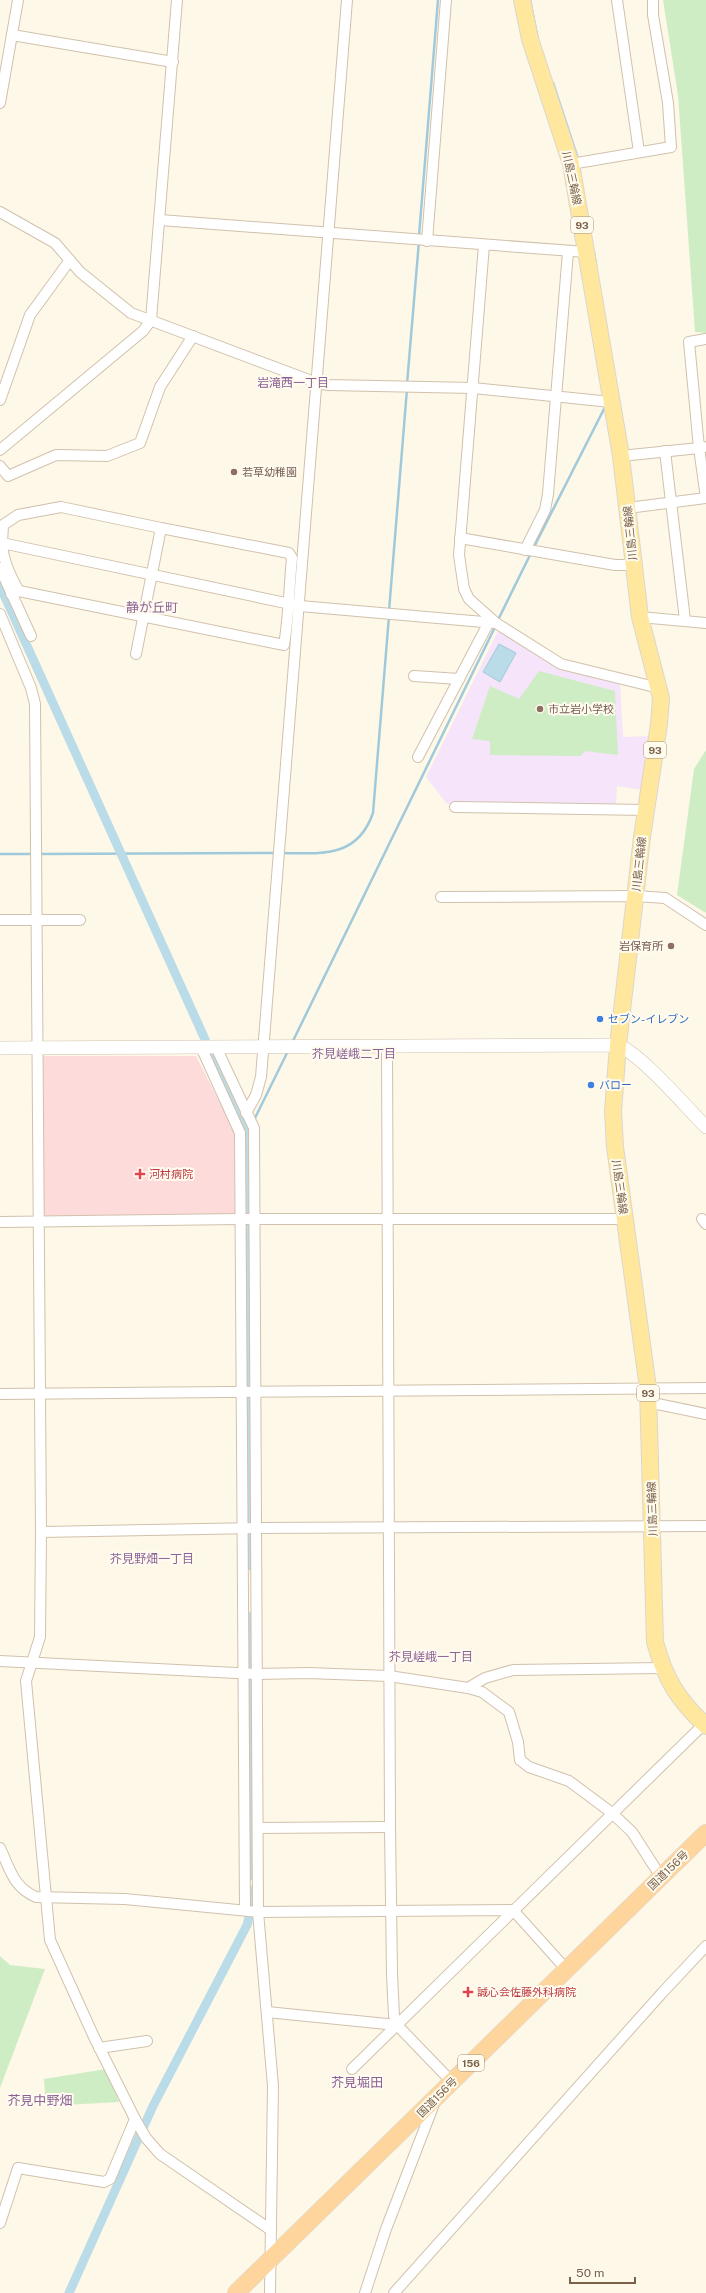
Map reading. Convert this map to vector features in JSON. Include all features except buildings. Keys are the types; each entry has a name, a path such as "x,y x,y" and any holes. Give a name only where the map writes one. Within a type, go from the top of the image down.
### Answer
{"highway":[{"name":"国道156号","path":"236,2293 706,1833"}],"main road":[{"name":"川島三輪線","path":"522,0 530,39 571,164 621,456 640,617 646,649 661,698 659,724 646,810 618,1045 613,1111 615,1147 648,1395 653,1526 655,1642 662,1668 683,1703 705,1724"}],"street":[{"path":"0,103 18,0"},
{"path":"0,450 143,331 151,320 178,0"},
{"path":"246,1113 256,1095 261,1077 290,712 300,606 346,0"},
{"path":"421,240 446,0"},
{"path":"617,0 639,152"},
{"path":"571,164 670,147 668,103 653,15 653,0"},
{"path":"12,35 173,62"},
{"path":"0,212 55,242 80,272 131,313 317,383 328,385 473,388 556,395 611,402"},
{"path":"160,220 328,234 568,252 586,252"},
{"path":"484,245 459,555 464,589 469,599 492,623 562,664 659,688"},
{"path":"525,550 544,510 548,494 568,252"},
{"path":"0,400 30,315 70,260"},
{"path":"0,466 8,476 56,455 106,456 140,443 160,387 193,336"},
{"path":"628,508 706,498 703,447 688,342 706,339"},
{"path":"621,456 703,447"},
{"path":"665,451 685,620"},
{"path":"0,568 15,592 284,645 290,615 288,602 292,558 289,553 61,507 18,515 3,525 3,554 15,592 31,636"},
{"path":"136,654 161,528"},
{"path":"460,538 615,565 633,565"},
{"path":"2,543 288,602 300,606 492,623"},
{"path":"0,614 2,627 31,688 35,704 38,920 39,1394 41,1532 40,1637 26,1681 50,1940 99,2048 146,2138 160,2154 271,2230"},
{"path":"640,617 706,623"},
{"path":"418,757 459,679 492,623"},
{"path":"414,676 459,679"},
{"path":"455,807 646,810"},
{"path":"441,897 636,896 665,898 706,925"},
{"path":"0,920 80,920"},
{"path":"0,1048 618,1045 626,1049 649,1069 706,1127"},
{"path":"387,1046 390,1827 394,2016 397,2025 452,2082"},
{"path":"201,1047 240,1133 245,1910"},
{"path":"216,1047 254,1128 258,1912 273,2086 270,2293"},
{"path":"0,1222 241,1219 625,1218"},
{"path":"0,1394 389,1390 648,1395 706,1388"},
{"path":"648,1395 706,1414"},
{"path":"41,1532 257,1528 706,1526"},
{"path":"0,1661 244,1674 308,1673 389,1676 468,1688 482,1692 509,1712 518,1742 520,1760 529,1767 569,1781 612,1812 632,1832 661,1877"},
{"path":"468,1688 485,1678 514,1670 662,1668"},
{"path":"352,2069 612,1812 705,1724"},
{"path":"244,1807 258,1807"},
{"path":"258,1828 390,1827"},
{"path":"0,1848 17,1885 25,1892 36,1898 125,1899 258,1912 513,1910 566,1969"},
{"path":"394,2293 662,1992 706,1946"},
{"path":"267,2012 397,2025"},
{"path":"99,2048 147,2041"},
{"path":"365,2293 386,2229 436,2098"},
{"path":"0,2223 18,2168 104,2182 110,2179 135,2119"}],"shaded area":[{"name":"市立岩小学校","path":"499,629 556,666 620,682 623,737 652,736 643,790 617,786 616,805 447,804 426,777"},
{"name":"河村病院","path":"45,1056 196,1056 236,1135 236,1215 48,1218 44,1215 42,1058"}],"green space":[{"path":"663,0 706,0 706,333 695,332 678,95"},
{"path":"539,671 615,691 618,755 585,751 581,756 490,755 490,741 472,739 490,686 519,699"},
{"path":"706,750 706,913 677,895 694,769"},
{"path":"0,1956 10,1965 45,1969 0,2088"},
{"path":"106,2069 119,2102 46,2106 44,2079"}],"water":[{"path":"499,644 516,653 500,682 483,672"}],"waterway":[{"path":"419,236 438,0"},
{"path":"530,0 538,40"},
{"path":"553,83 578,159"},
{"path":"407,384 419,241"},
{"path":"594,253 596,264"},
{"path":"389,611 407,389"},
{"path":"533,549 606,405"},
{"path":"498,620 531,553"},
{"path":"0,586 246,1130 251,1566"},
{"path":"280,853 323,852 336,850 347,846 357,839 366,828 373,813 389,616"},
{"path":"292,1043 496,625"},
{"path":"38,854 275,853"},
{"path":"0,854 33,854"},
{"path":"254,1120 288,1051"},
{"path":"252,1616 253,1876"},
{"path":"69,2293 153,2106 247,1925 253,1902 253,1890"}],"place":[{"name":"若草幼稚園","path":"234,472"},
{"name":"市立岩小学校","path":"540,709"},
{"name":"岩保育所","path":"671,946"},
{"name":"セブン-イレブン","path":"600,1019"},
{"name":"バロー","path":"591,1085"},
{"name":"河村病院","path":"140,1174"},
{"name":"誠心会佐藤外科病院","path":"468,1992"}],"district":[{"name":"岩滝西一丁目","path":"293,383"},
{"name":"静が丘町","path":"152,607"},
{"name":"芥見嵯峨二丁目","path":"354,1054"},
{"name":"芥見野畑一丁目","path":"152,1559"},
{"name":"芥見嵯峨一丁目","path":"431,1657"},
{"name":"芥見堀田","path":"357,2082"},
{"name":"芥見中野畑","path":"40,2100"}]}
